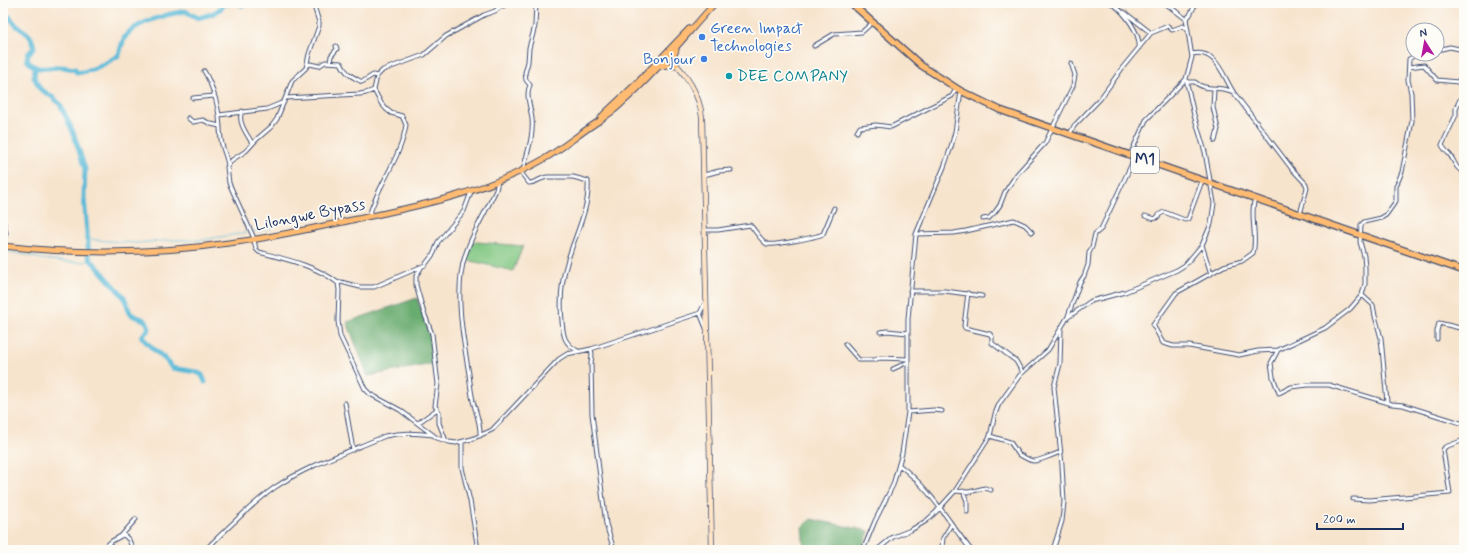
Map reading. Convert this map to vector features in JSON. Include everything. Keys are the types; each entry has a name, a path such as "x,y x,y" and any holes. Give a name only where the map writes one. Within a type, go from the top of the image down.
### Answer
{"highway":[{"name":"M1","path":"851,3 922,66 959,90 1000,110 1464,271"}],"main road":[{"name":"Lilongwe Bypass","path":"601,119 604,114 681,43 716,3"},
{"name":"Lilongwe Bypass","path":"3,246 38,250 93,253 178,249 254,240 445,200 471,192 523,170 563,147 607,116 658,68 666,56 698,20 704,16"},
{"path":"674,65 674,55 681,43"},
{"path":"666,56 689,80 698,97 702,109 712,550"},
{"path":"658,68 667,65 674,65"}],"street":[{"path":"228,166 232,160 246,151 252,143 272,127 277,119 292,81 305,70 319,26 313,3"},
{"path":"369,216 373,203 387,177 406,124 402,116 389,112 382,105 374,90 377,76 388,67 424,56 446,36 509,3"},
{"path":"536,3 535,26 529,48 528,62 525,73 530,85 527,91 532,118 532,127 529,149 522,174 529,183 534,183 542,177 572,177 588,180 583,218 567,262 560,300 564,338 567,344 578,351"},
{"path":"1112,4 1118,3"},
{"path":"1067,318 1091,301 1125,292 1177,270 1185,265 1202,245 1211,224 1214,199 1205,152 1194,115 1187,80 1192,54 1186,19 1165,3"},
{"path":"1186,19 1190,15 1196,3"},
{"path":"1112,4 1151,33"},
{"path":"1120,9 1131,24 1138,40 1139,48"},
{"path":"814,46 834,34 862,32 872,23"},
{"path":"1070,134 1074,126 1100,99 1112,84 1120,70 1151,33 1168,26 1172,30 1183,26 1188,31"},
{"path":"330,62 331,56 337,49 336,46"},
{"path":"1445,48 1450,47 1464,50"},
{"path":"1192,54 1202,53 1210,57 1221,69 1234,93 1292,169 1306,184 1307,188 1300,214"},
{"path":"307,66 310,64 319,66 325,62 341,63 343,69 348,74 362,82 373,75 377,76"},
{"path":"1255,198 1253,206 1255,228 1254,253 1242,261 1229,264 1176,293 1152,325 1163,343 1173,346 1189,346 1239,355 1258,351 1278,350 1325,328 1350,309 1362,295 1365,284 1364,256 1360,242 1361,225 1364,222 1381,218 1386,215 1396,201 1396,186 1402,172 1412,121 1411,92 1408,80 1409,62"},
{"path":"983,219 989,218 995,212 1004,197 1005,192 1017,174 1045,143 1075,80 1071,63"},
{"path":"1409,67 1424,66 1437,80 1459,82 1464,84"},
{"path":"204,71 210,79 216,100 222,145 227,156 229,183 251,232 256,249 259,252 296,262 332,278 338,283 340,290 338,321 340,336 362,383 370,394 392,405 433,435 446,441 462,442 480,436 492,430 559,359 564,356 578,351 591,349 700,313"},
{"path":"1459,82 1464,72"},
{"path":"1187,80 1195,82 1198,85 1214,89 1226,89 1234,93"},
{"path":"877,550 893,537 911,530 926,521 940,508 955,490 990,436 997,408 1023,372 1048,350 1067,318 1088,265 1089,252 1096,234 1101,229 1133,156 1146,120 1187,80"},
{"path":"1214,89 1213,108 1218,129 1215,142"},
{"path":"286,98 366,94 374,90"},
{"path":"857,132 860,128 876,125 891,127 950,97 959,90"},
{"path":"863,550 892,485 899,465 908,412 908,333 910,291 916,234 944,168 951,146 955,132 959,90"},
{"path":"1464,91 1456,108 1456,115 1442,145 1444,150 1450,155 1456,168 1464,173"},
{"path":"193,98 214,96"},
{"path":"219,115 268,108 284,102"},
{"path":"242,111 240,115 245,134 252,143"},
{"path":"188,118 193,122 203,120 220,126"},
{"path":"704,175 712,172 731,170"},
{"path":"1145,216 1157,219 1164,212 1185,220 1188,219 1202,180"},
{"path":"480,436 481,428 473,401 465,349 460,304 460,282 461,271 467,248 493,197 498,181"},
{"path":"446,441 439,423 439,412 436,410 434,401 438,384 432,334 416,285 416,276 421,268 429,261 436,250 438,242 464,211 471,192"},
{"path":"705,230 750,226 765,243 772,244 786,242 823,234 834,208"},
{"path":"3,219 6,230 3,242"},
{"path":"916,234 960,232 1014,220 1025,224 1032,232"},
{"path":"1202,245 1211,274"},
{"path":"338,283 341,282 360,287 374,287 421,268"},
{"path":"910,291 945,291 982,296"},
{"path":"968,293 965,328 990,334 992,337 992,343 1016,361 1023,372"},
{"path":"1362,295 1373,305 1381,338 1386,402"},
{"path":"706,300 700,313 707,331"},
{"path":"1437,339 1439,323 1464,329"},
{"path":"1053,550 1062,521 1064,491 1054,387 1060,364 1061,328"},
{"path":"880,332 887,331 908,333"},
{"path":"845,344 859,360 874,360 880,358 908,360"},
{"path":"591,349 592,414 606,524 614,550"},
{"path":"1278,350 1271,363 1273,377 1279,392 1291,387 1329,385 1386,402 1403,405 1464,424"},
{"path":"893,369 908,360"},
{"path":"345,403 353,450"},
{"path":"418,423 436,410"},
{"path":"908,412 934,410 942,411"},
{"path":"205,550 238,518 273,489 325,460 396,433 410,432 433,435"},
{"path":"990,436 1010,442 1019,455 1035,461 1060,452"},
{"path":"1353,499 1369,500 1450,493 1443,450 1445,447 1464,440"},
{"path":"462,442 462,468 470,501 478,550"},
{"path":"899,465 932,497 951,525 971,550"},
{"path":"955,490 970,492 985,488 991,490"},
{"path":"963,491 967,501 967,512"},
{"path":"97,550 104,548 123,534 136,519"},
{"path":"945,550 942,547 943,538 951,525"},
{"path":"123,534 130,540 133,550"},
{"path":"212,543 214,550"},
{"path":"3,547 7,550"},
{"path":"104,548 109,550"}],"green space":[{"path":"474,241 523,246 513,271 467,260"},
{"path":"417,298 430,334 432,364 368,376 347,322"},
{"path":"811,519 869,531 862,550 804,550 802,527"}],"waterway":[{"path":"3,12 9,16 17,26 28,34 32,40 34,48 28,54 27,60 31,64 39,68 62,67 75,69 77,73 100,66 119,55 122,42 127,34 141,24 163,16 185,11 198,18 209,15 221,8 223,5 231,3"},
{"path":"237,3 242,5 249,3"},
{"path":"274,3 280,3"},
{"path":"35,67 34,77 40,89 60,104 73,132 85,169 84,197 89,257 124,297 130,313 146,322 149,329 142,337 150,346 166,360 172,368 196,372 202,375 205,382"},
{"path":"253,231 259,232 272,228"},
{"path":"88,238 136,243 173,240 202,240 250,232"},
{"path":"7,252 65,262 84,262 91,260"}],"place":[{"name":"Green Impact Technologies","path":"702,37"},
{"name":"Bonjour","path":"704,59"},
{"name":"DEE COMPANY","path":"729,76"}]}
